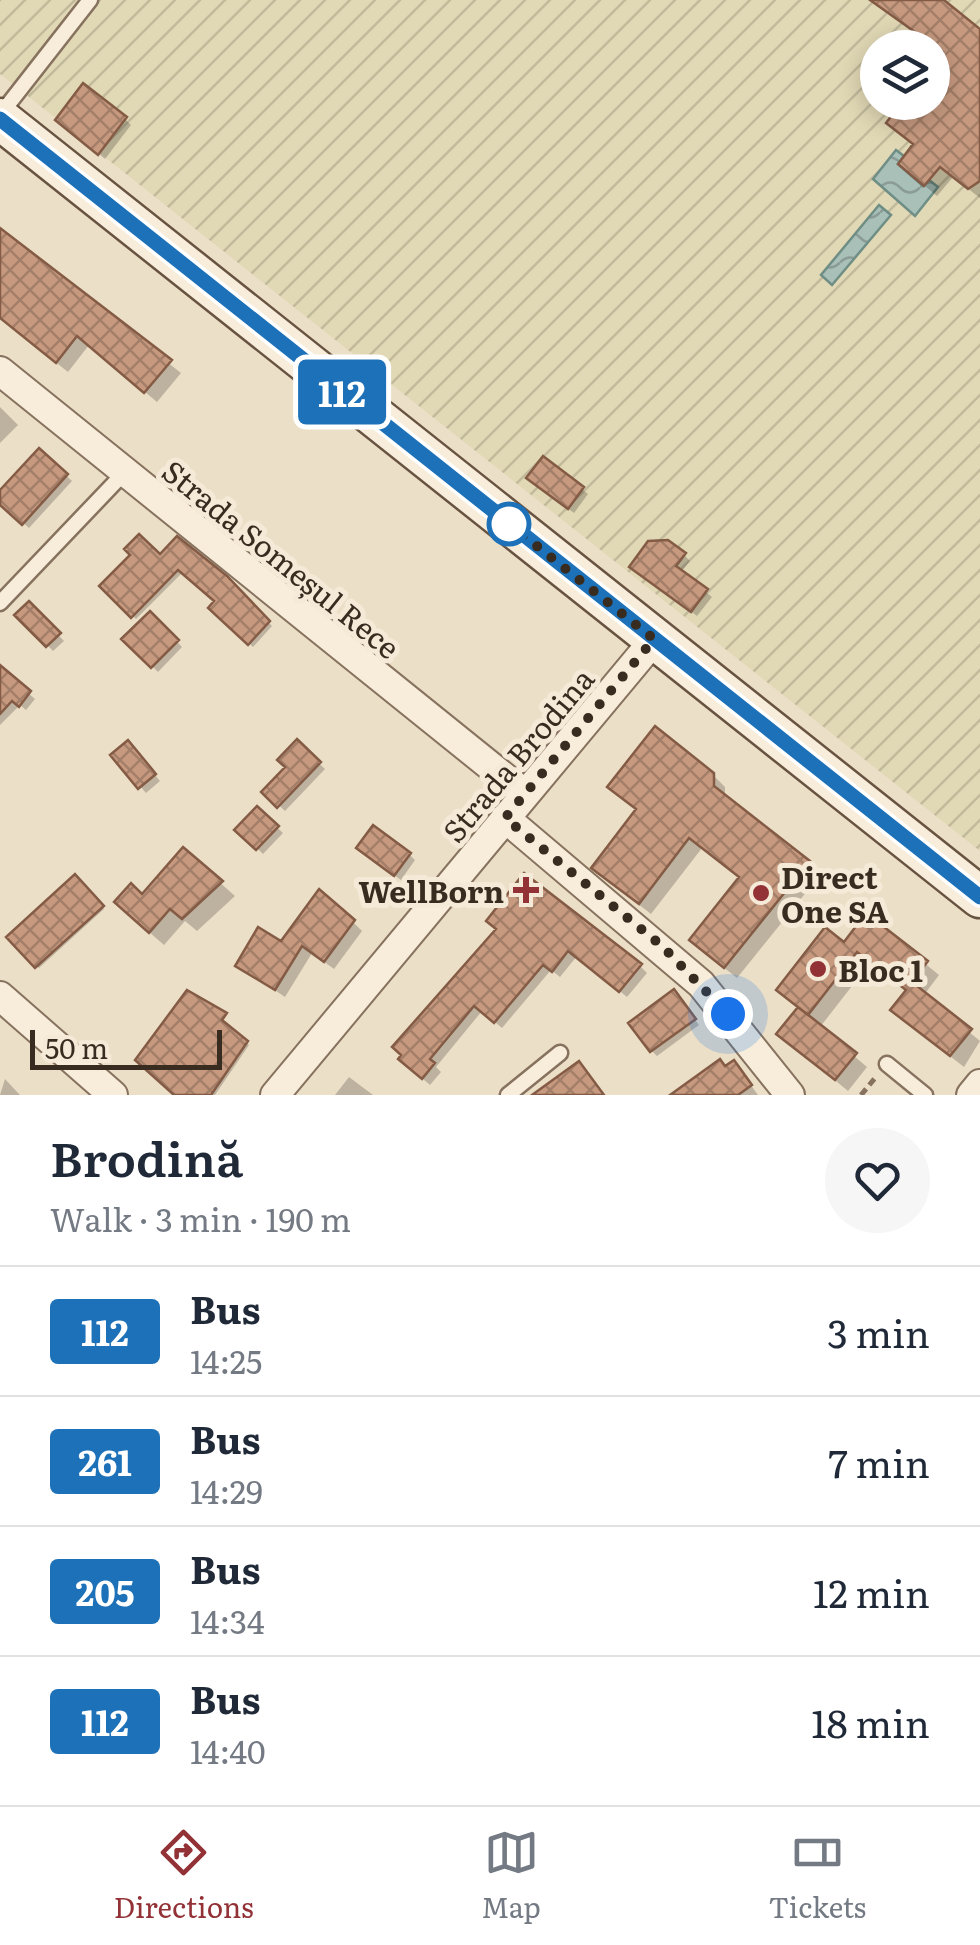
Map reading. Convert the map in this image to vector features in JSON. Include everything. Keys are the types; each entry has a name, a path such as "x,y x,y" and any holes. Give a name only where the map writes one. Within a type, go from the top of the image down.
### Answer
{"main road":[{"path":"0,118 980,897"}],"street":[{"name":"Strada Someșul Rece","path":"0,371 525,794"},
{"name":"Strada Brodina","path":"275,1095 654,639"},
{"path":"505,818 702,984 790,1095"},
{"path":"0,996 113,1095"},
{"path":"972,1095 980,1084"}],"lane":[{"path":"0,118 90,0"},
{"path":"0,603 124,473"},
{"path":"508,1095 560,1053"},
{"path":"887,1064 924,1095"}],"shaded area":[{"path":"0,0 980,0 980,851 0,74"}],"water":[{"path":"896,150 904,156 898,164 923,186 929,180 938,187 915,216 873,179"},
{"path":"879,205 891,215 832,285 821,275"}],"building":[{"path":"870,0 944,0 980,29 980,181 968,189 940,167 924,186 898,164 913,144 886,123 888,120 950,120 950,30 912,30"},
{"path":"83,83 127,117 98,155 55,120"},
{"path":"0,228 172,360 144,393 77,336 56,363 0,318"},
{"path":"39,448 68,474 22,525 0,505 0,490"},
{"path":"543,456 584,487 568,509 526,478"},
{"path":"139,534 160,554 177,536 227,576 270,621 248,645 208,608 214,601 178,570 131,618 99,586 130,555 124,549"},
{"path":"668,540 686,553 676,566 708,589 691,612 629,567 648,541"},
{"path":"29,601 61,633 46,647 14,615"},
{"path":"150,611 179,640 151,668 121,639"},
{"path":"0,665 31,691 19,707 12,701 0,714"},
{"path":"655,726 714,773 714,786 810,861 724,968 689,940 739,877 689,838 639,904 591,868 636,809 607,787"},
{"path":"297,739 321,762 277,808 261,792 285,767 277,760"},
{"path":"128,740 156,774 138,789 110,755"},
{"path":"257,806 279,826 256,850 234,830"},
{"path":"373,825 411,853 394,876 356,848"},
{"path":"183,847 223,881 182,919 170,909 149,933 114,902 131,883 142,894"},
{"path":"524,873 642,964 619,992 568,951 552,972 543,965 494,1023 474,1006 430,1059 435,1063 422,1079 398,1059 401,1055 392,1047 496,929 486,921"},
{"path":"75,874 104,906 35,968 6,937"},
{"path":"319,889 355,920 324,962 302,946 275,990 235,966 258,927 281,941"},
{"path":"866,913 928,961 912,982 972,1029 950,1056 890,1010 906,990 857,952 808,1015 776,990 825,927 844,942"},
{"path":"674,989 696,1019 650,1052 628,1023"},
{"path":"187,990 227,1013 222,1020 248,1041 211,1095 174,1095 135,1060"},
{"name":"Bloc 1","path":"798,1007 857,1053 835,1080 776,1034"},
{"path":"720,1059 725,1066 734,1060 752,1085 738,1095 670,1095"},
{"path":"579,1061 604,1095 532,1095"}],"bus line":[{"name":"112","path":"0,119 980,897"}],"place":[{"name":"WellBorn","path":"526,890"},
{"name":"Direct One SA","path":"761,893"},
{"name":"Bloc 1","path":"818,969"}],"route":[{"path":"509,524 654,639 505,818 662,946 728,1014"}]}
